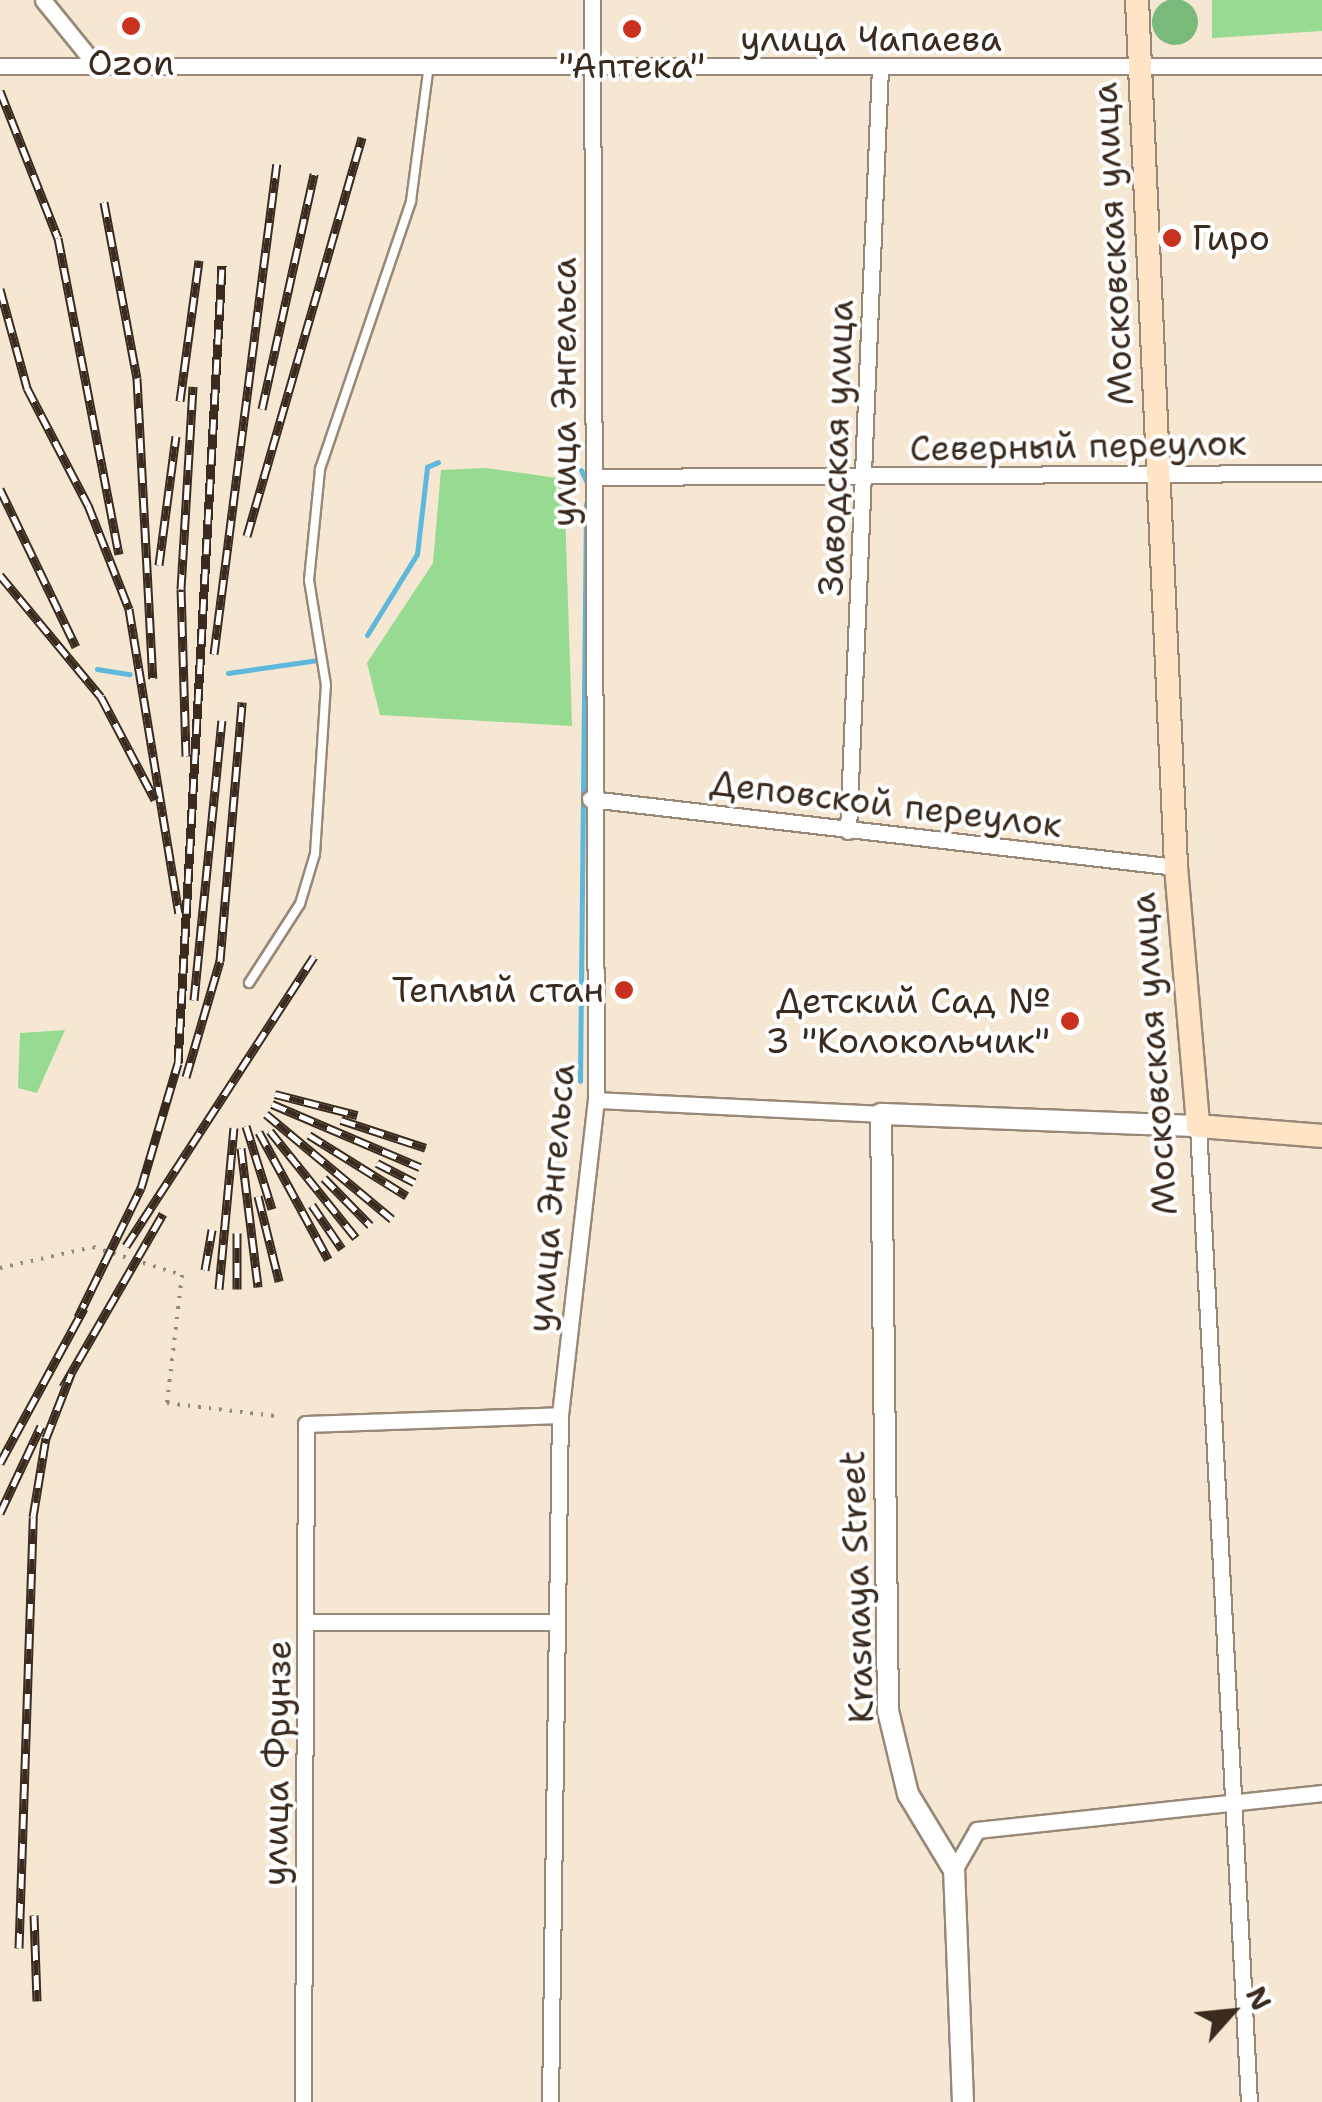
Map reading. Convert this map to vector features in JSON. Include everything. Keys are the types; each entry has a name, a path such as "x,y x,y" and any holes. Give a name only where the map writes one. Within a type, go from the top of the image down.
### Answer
{"main road":[{"name":"Московская улица","path":"1137,0 1176,867 1198,1126"},
{"path":"1198,1126 1322,1136"}],"street":[{"path":"43,0 98,68"},
{"name":"улица Энгельса","path":"550,2102 560,1415 596,1100 590,798 595,477 589,72 592,0"},
{"name":"улица Чапаева","path":"0,66 589,72 1322,66"},
{"name":"Заводская улица","path":"848,831 866,479 880,68"},
{"name":"Северный переулок","path":"595,477 866,479 1322,472"},
{"name":"Деповской переулок","path":"590,798 1176,867"},
{"path":"596,1100 1198,1126"},
{"name":"Krasnaya Street","path":"881,1114 888,1711 908,1794 954,1870 964,2102"},
{"name":"Московская улица","path":"1198,1126 1250,2102"},
{"name":"улица Фрунзе","path":"303,2102 309,1622 306,1424 560,1415"},
{"path":"309,1622 558,1622"},
{"path":"954,1870 977,1830 1232,1799 1322,1793"}],"lane":[{"path":"249,983 312,874 326,685 309,580 320,470 411,202 428,71"}],"path":[{"path":"0,1268 93,1246 182,1275 167,1403 275,1416"}],"green space":[{"path":"1175,-1 1191,6 1198,22 1191,38 1175,45 1159,38 1152,22 1159,6"},
{"path":"1212,0 1322,0 1322,31 1212,38"},
{"path":"486,468 564,479 572,726 380,715 367,663 433,563 441,470"},
{"path":"65,1030 37,1093 18,1088 20,1033"}],"waterway":[{"path":"367,635 417,554 427,467 438,462"},
{"path":"581,470 587,483"},
{"path":"580,1081 586,504"},
{"path":"228,673 318,660"},
{"path":"97,669 130,674"}],"railway":[{"path":"0,91 58,238 119,554"},
{"path":"247,536 362,137"},
{"path":"214,654 277,164"},
{"path":"262,409 314,174"},
{"path":"104,202 137,378 153,679"},
{"path":"180,401 199,260"},
{"path":"78,1317 141,1188 178,1063 222,265"},
{"path":"0,289 27,388 88,505 129,609 179,913"},
{"path":"186,756 181,589 193,386"},
{"path":"159,565 176,436"},
{"path":"0,489 76,647"},
{"path":"0,575 101,697 155,800"},
{"path":"186,1077 220,961 242,702"},
{"path":"194,1000 222,720"},
{"path":"126,1246 314,957"},
{"path":"275,1094 357,1115"},
{"path":"272,1104 420,1167"},
{"path":"266,1114 392,1219"},
{"path":"341,1120 426,1148"},
{"path":"246,1126 272,1209"},
{"path":"219,1289 234,1128"},
{"path":"270,1131 356,1238"},
{"path":"259,1132 328,1259"},
{"path":"309,1135 407,1196"},
{"path":"241,1148 258,1287"},
{"path":"377,1163 414,1182"},
{"path":"324,1178 370,1225"},
{"path":"258,1196 279,1281"},
{"path":"312,1205 342,1249"},
{"path":"63,1387 163,1214"},
{"path":"205,1270 212,1230"},
{"path":"237,1233 237,1289"},
{"path":"0,1463 84,1308"},
{"path":"19,1948 33,1517 46,1438 71,1374"},
{"path":"0,1513 41,1426"},
{"path":"34,1915 37,2001"}],"place":[{"name":"Ozon","path":"131,26"},
{"name":"\"Аптека\"","path":"632,29"},
{"name":"Гиро","path":"1172,238"},
{"name":"Теплый стан","path":"624,990"},
{"name":"Детский Сад № 3 \"Колокольчик\"","path":"1070,1021"}]}
